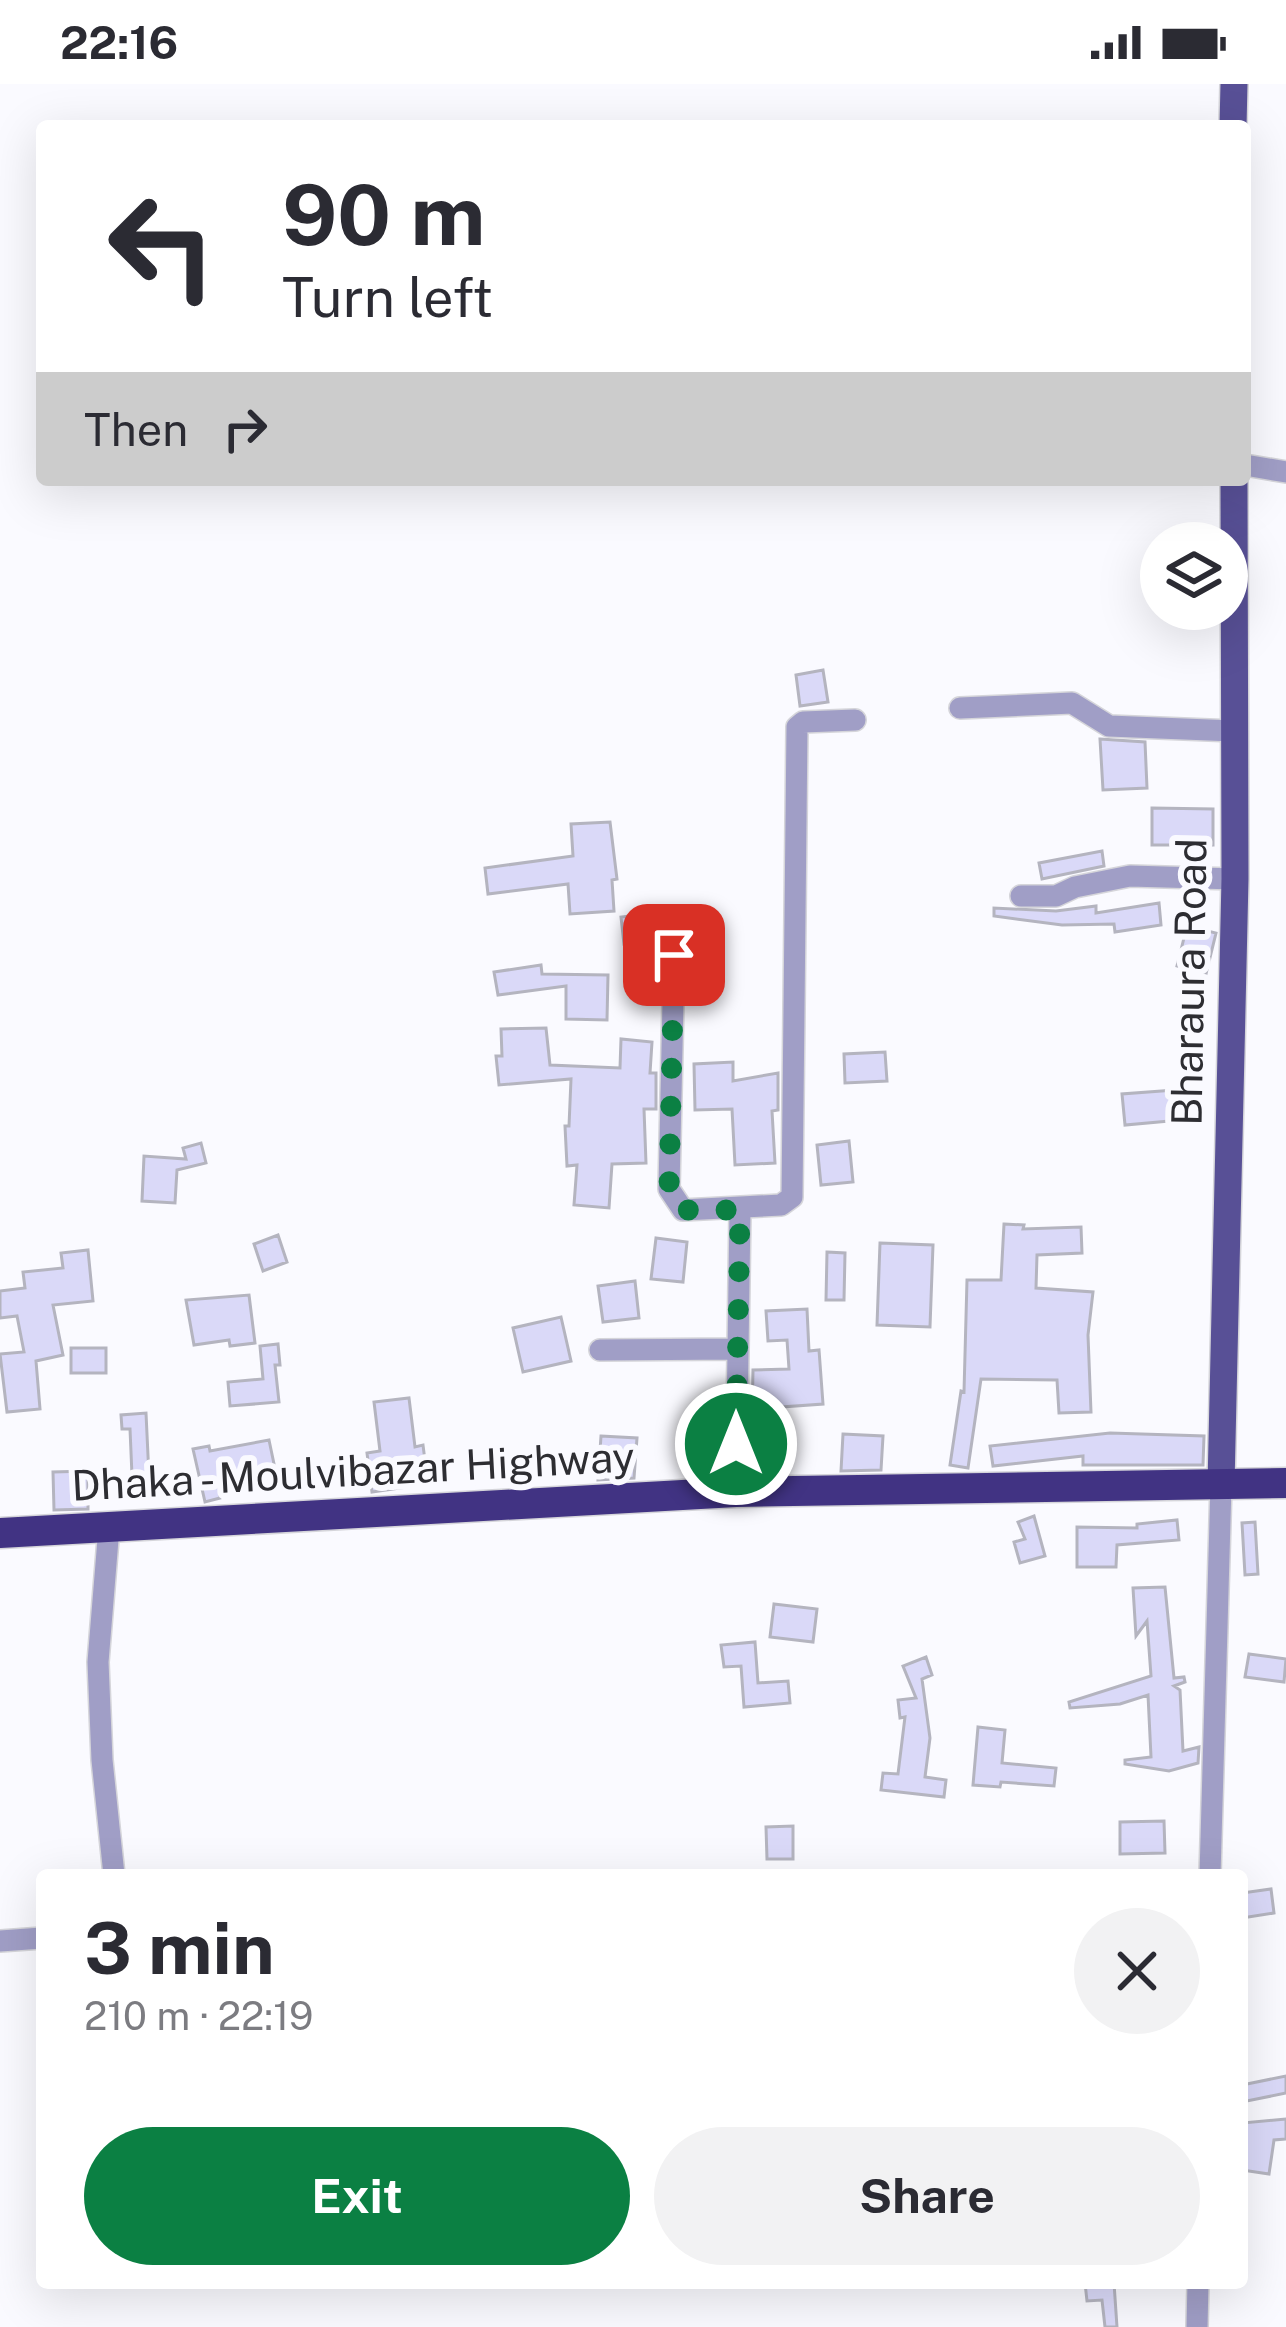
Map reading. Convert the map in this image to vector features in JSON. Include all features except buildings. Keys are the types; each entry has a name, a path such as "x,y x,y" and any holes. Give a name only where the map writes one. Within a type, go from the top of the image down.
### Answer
{"highway":[{"name":"Dhaka - Moulvibazar Highway","path":"0,1533 736,1492 1286,1484"}],"main road":[{"path":"1233,120 1234,84"},
{"name":"Bharaura Road","path":"1220,1484 1235,879 1234,486"}],"street":[{"path":"1251,466 1286,472"},
{"path":"960,708 1072,704 1109,726 1234,731"},
{"path":"674,955 669,1189 683,1210 781,1205 792,1197 797,727 803,722 855,720"},
{"path":"1021,896 1056,896 1075,887 1130,876 1235,879"},
{"path":"736,1492 740,1210"},
{"path":"600,1350 736,1349"},
{"path":"1210,1869 1220,1484"},
{"path":"109,1527 98,1662 113,1869"},
{"path":"0,1941 36,1938"},
{"path":"1196,2327 1198,2289"}],"route":[{"path":"674,955 669,1189 683,1210 740,1210 736,1444"}]}
